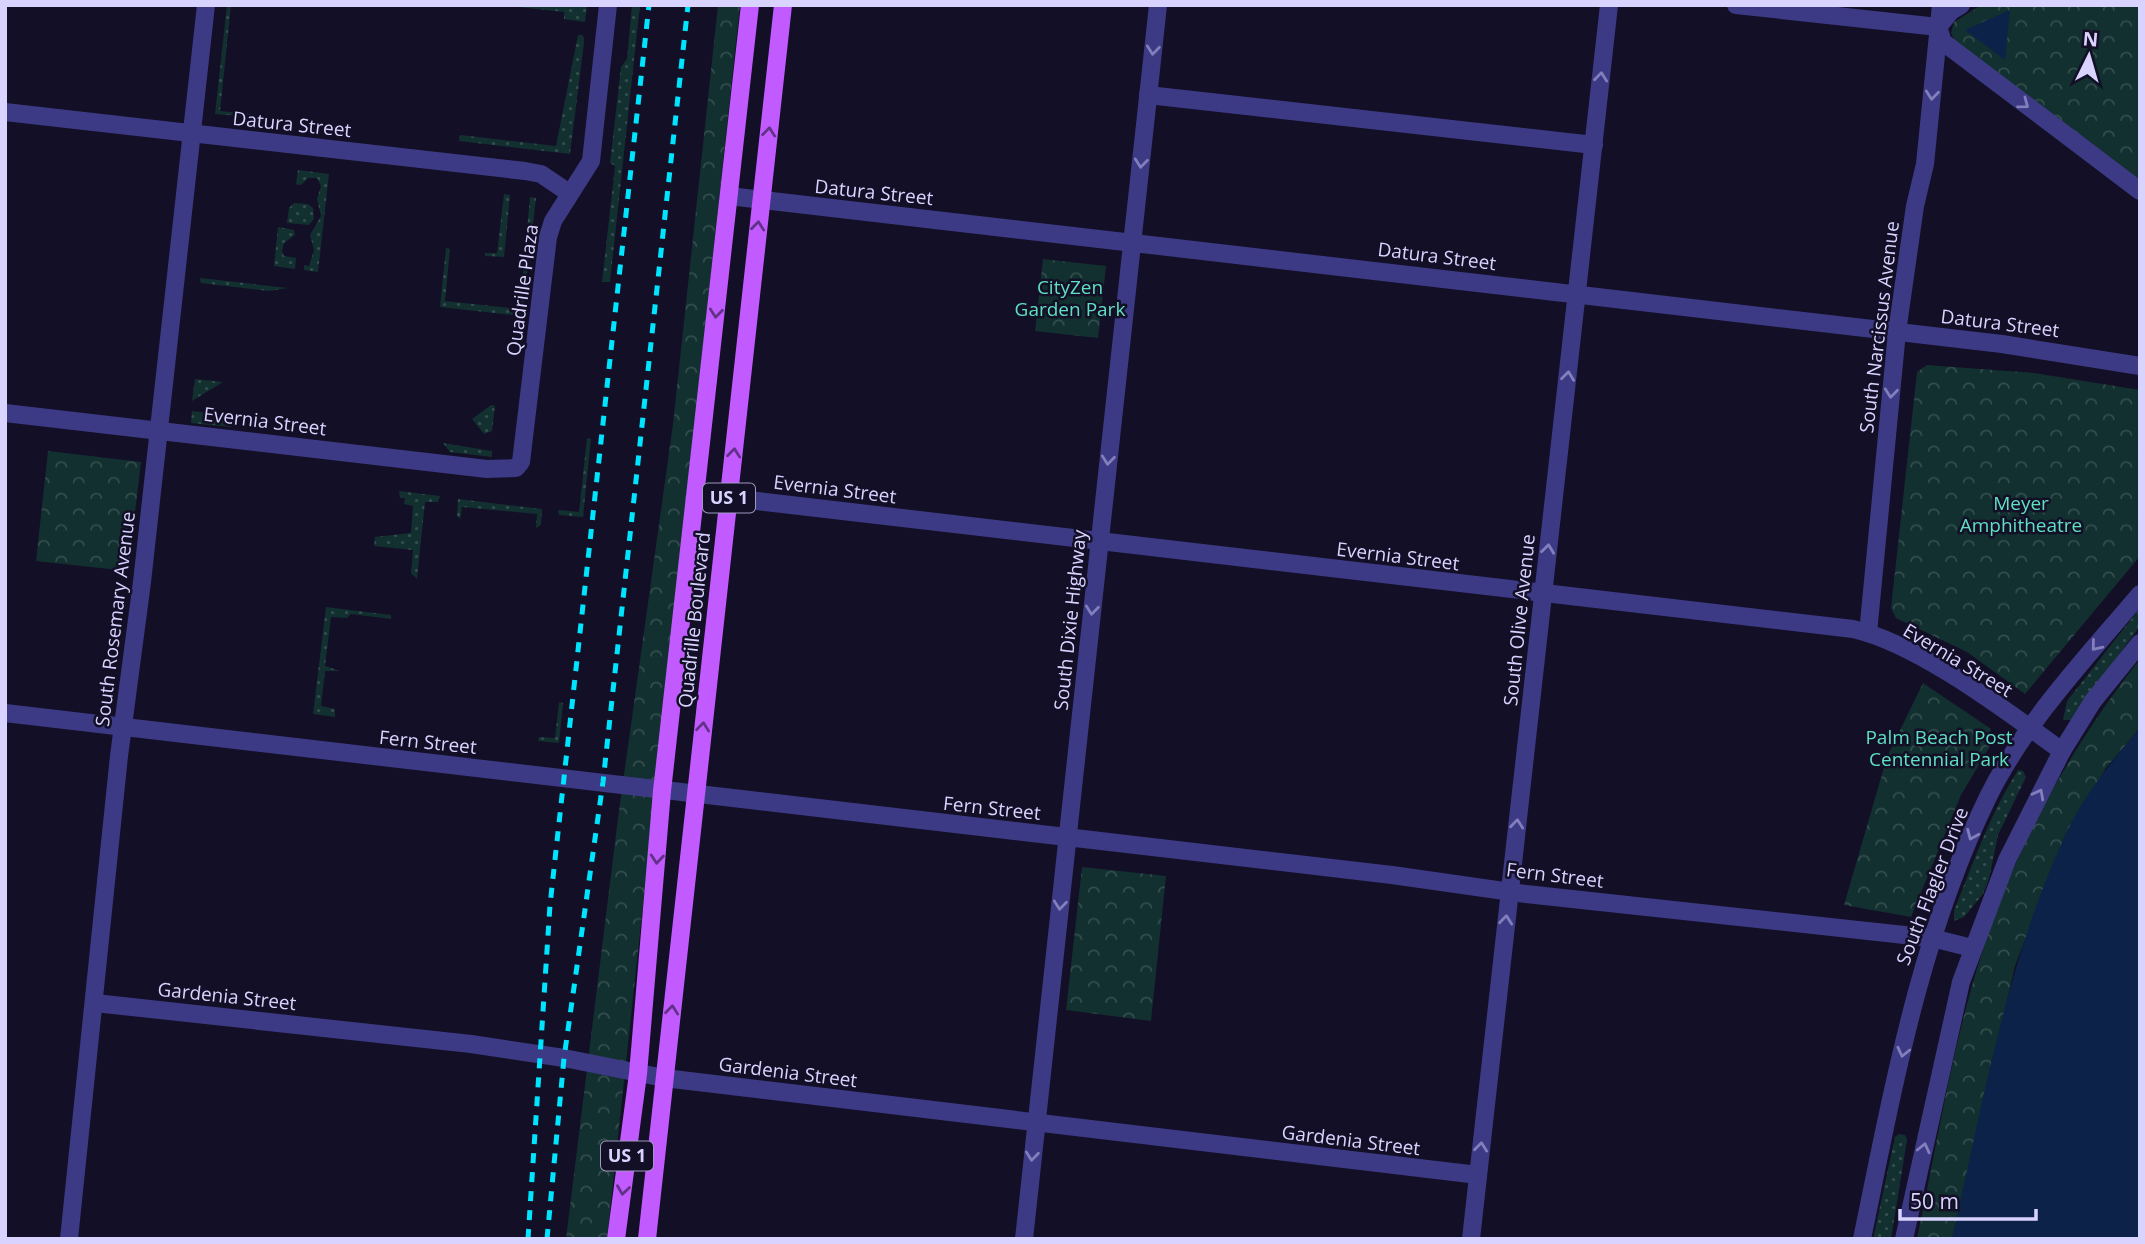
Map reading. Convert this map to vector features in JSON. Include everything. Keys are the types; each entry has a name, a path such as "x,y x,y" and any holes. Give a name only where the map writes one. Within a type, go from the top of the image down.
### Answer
{"main road":[{"name":"Quadrille Boulevard","path":"616,1239 638,1074 663,791 750,5"},
{"name":"Quadrille Boulevard","path":"647,1239 783,5"}],"street":[{"name":"South Rosemary Avenue","path":"69,1239 123,727 206,5"},
{"name":"Quadrille Plaza","path":"519,466 548,237 553,221 591,161 608,5"},
{"name":"South Dixie Highway","path":"1024,1239 1157,5"},
{"name":"South Olive Avenue","path":"1471,1239 1609,5"},
{"path":"1736,5 1938,27"},
{"name":"South Narcissus Avenue","path":"1868,633 1897,332 1915,206 1925,164 1941,5"},
{"path":"1938,27 1951,11 1961,5"},
{"path":"1938,27 1943,41 2140,191"},
{"path":"1148,95 1594,145"},
{"name":"Datura Street","path":"5,112 525,170 541,174 569,193"},
{"name":"Datura Street","path":"729,196 2002,344 2140,366"},
{"name":"Evernia Street","path":"5,413 486,469 511,469 519,466"},
{"name":"Evernia Street","path":"697,494 1829,625 1868,633 1943,672 2062,751"},
{"name":"South Flagler Drive","path":"1862,1239 1921,972 1989,796 2030,729 2140,594"},
{"path":"1904,1239 1961,982 1972,948 2007,860 2062,751 2093,701 2140,643"},
{"name":"Fern Street","path":"5,713 1468,884 1509,892 1932,938 1972,948"},
{"name":"Gardenia Street","path":"95,1003 471,1044 564,1058 664,1078 1478,1175"}],"green space":[{"path":"227,5 231,5 220,111 251,114 251,117 215,114"},
{"path":"502,5 587,5 585,22 564,19 564,12"},
{"path":"632,5 640,5 610,282 602,282 615,166 610,163 621,67 627,59"},
{"path":"718,5 740,5 607,1239 566,1239 618,818 673,424"},
{"path":"1981,5 2140,5 2140,182 1955,42 1951,33 1954,22"},
{"path":"578,35 583,35 584,43 570,154 459,141 460,135 556,146"},
{"path":"298,170 329,174 318,272 304,270 304,265 309,266 314,250 310,235 321,216 317,199 321,186 317,178 308,178 301,185 296,184"},
{"path":"504,194 510,195 504,257 485,256 485,253 497,253"},
{"path":"530,197 536,198 522,316 440,307 446,248 450,249 445,301 520,309"},
{"path":"294,203 308,204 313,208 314,219 309,225 287,223 289,208"},
{"path":"278,227 294,230 295,235 284,243 282,251 284,256 296,258 295,269 274,266"},
{"name":"CityZen Garden Park","path":"1043,259 1106,266 1098,338 1035,331"},
{"path":"200,278 288,288 269,291 201,283"},
{"name":"Meyer Amphitheatre","path":"1927,365 2034,373 2140,390 2140,556 2025,694 1967,652 1896,618 1891,608 1917,372"},
{"path":"195,379 223,382 192,401"},
{"path":"491,405 495,406 492,431 484,434 472,419"},
{"path":"192,411 217,414 223,421 238,422 230,427 191,423"},
{"path":"587,438 591,439 583,517 559,515 558,510 579,512"},
{"path":"443,443 492,451 492,457 450,452"},
{"path":"48,451 141,462 128,571 36,561"},
{"path":"399,491 440,496 438,502 425,502 417,579 411,573 413,550 374,546 375,537 411,533 413,506 404,504 405,498 400,498"},
{"path":"458,499 542,509 541,525 536,528 537,514 462,507 460,519 457,516"},
{"path":"326,607 391,615 391,619 351,614 347,618 331,617 325,666 340,671 325,671 321,706 335,709 335,717 313,714"},
{"path":"2140,608 2140,626 2071,720 2063,720 2067,701"},
{"path":"2140,659 2140,728 2106,768 2065,836 2015,966 1952,1239 1917,1239 1962,1024 1995,913 2028,836 2068,762"},
{"name":"Palm Beach Post Centennial Park","path":"1923,683 1991,729 1989,748 1961,795 1911,917 1844,905 1887,757"},
{"path":"559,702 563,703 559,743 538,741 539,737 555,738"},
{"path":"2018,770 2023,771 2026,777 1998,835 1989,879 1983,894 1964,917 1954,921 1954,911 1983,839"},
{"path":"1082,867 1166,876 1151,1021 1066,1010"},
{"path":"1899,1134 1905,1135 1907,1140 1891,1239 1873,1239 1895,1137"}],"water":[{"path":"2010,10 2005,60 1965,30"},
{"path":"2140,728 2140,1239 1952,1239 2011,985 2044,886 2080,808 2108,766"}],"railway":[{"path":"528,1239 550,905 649,5"},
{"path":"547,1239 564,1058 603,782 688,5"}]}
